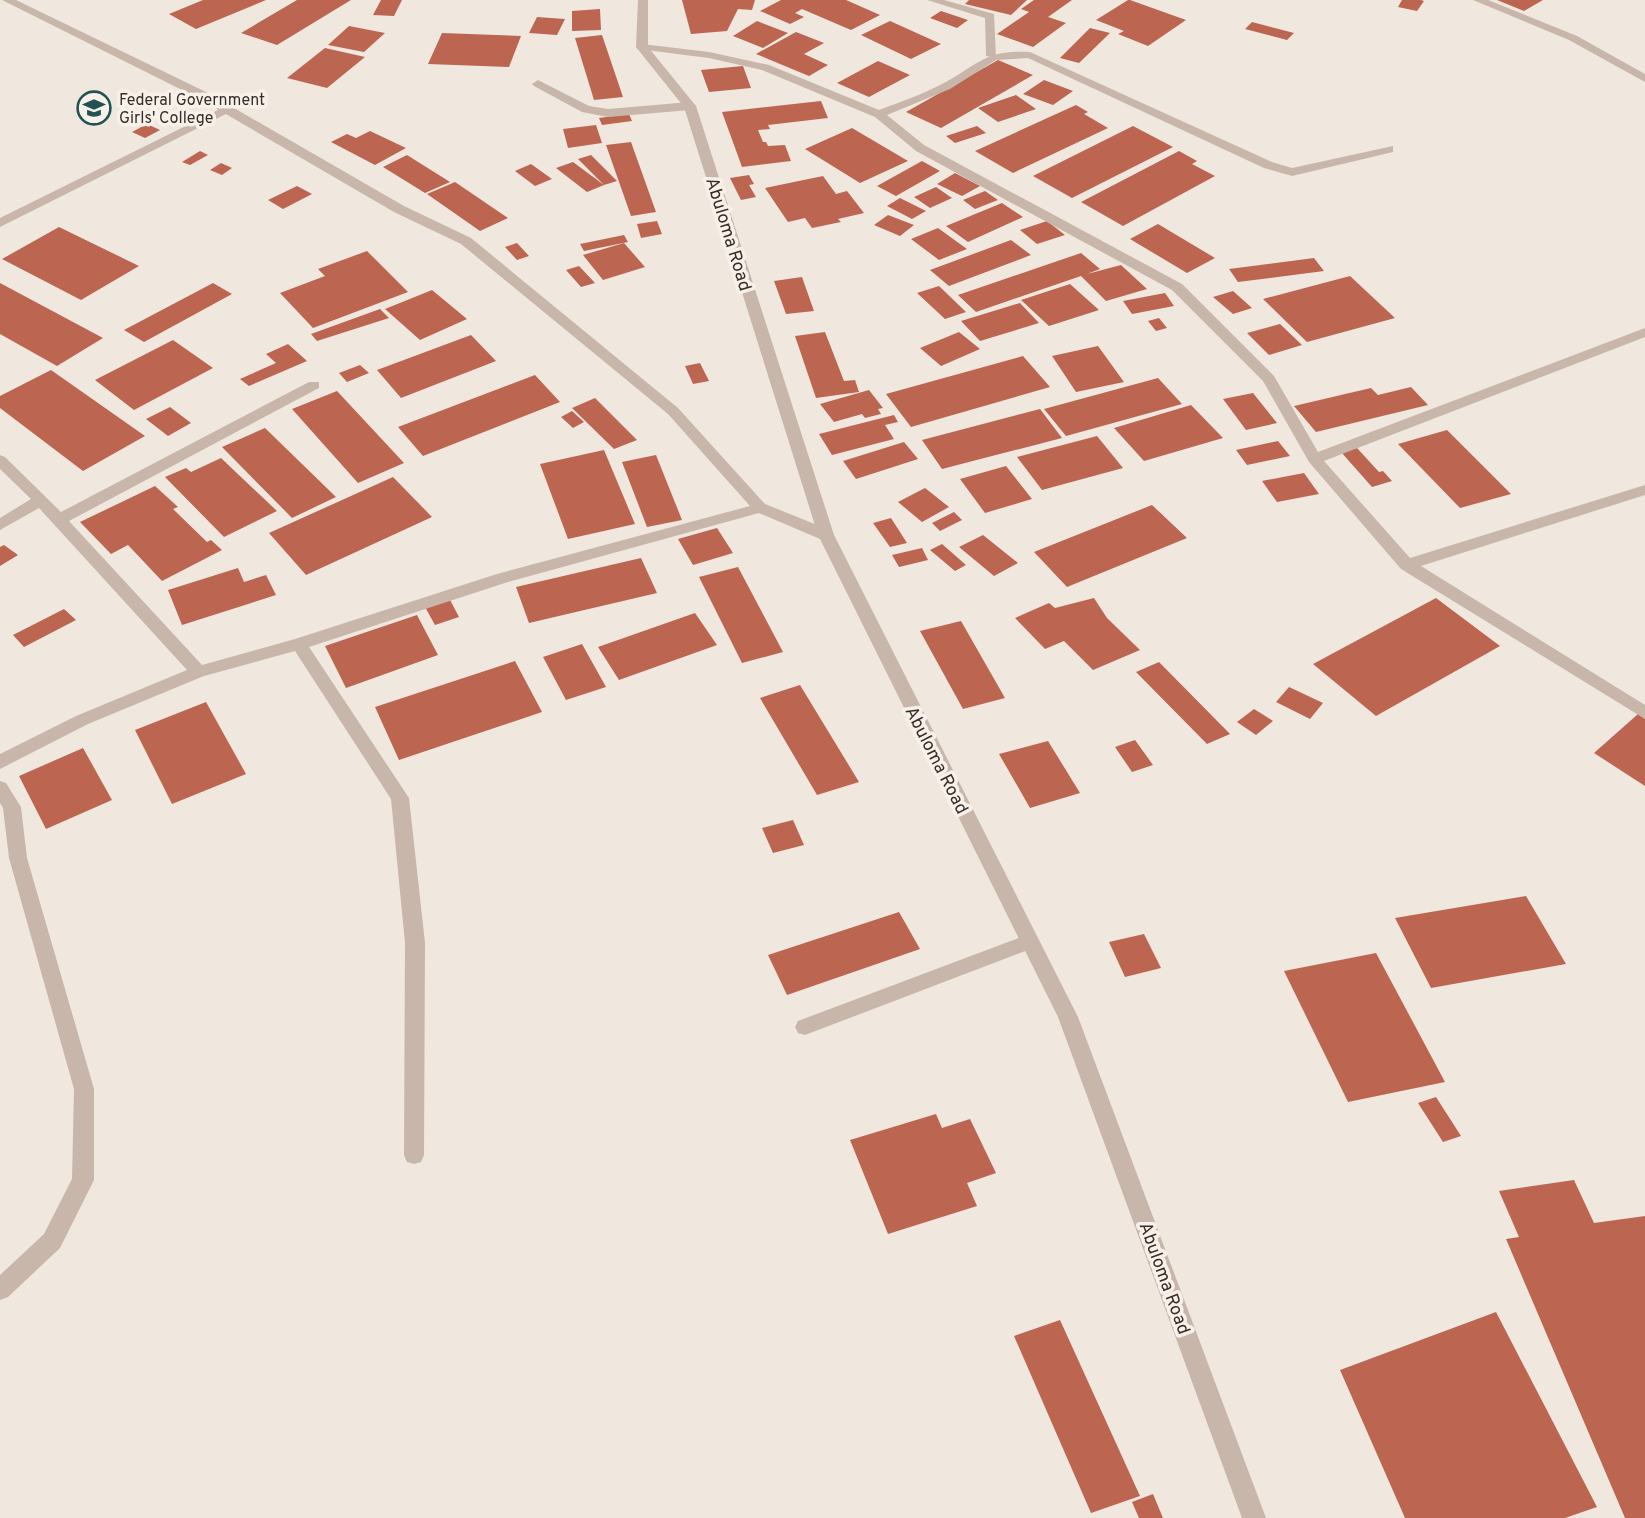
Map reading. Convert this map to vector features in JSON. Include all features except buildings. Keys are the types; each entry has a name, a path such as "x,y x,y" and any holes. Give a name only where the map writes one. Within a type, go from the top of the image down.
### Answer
{"street":[{"path":"7,0 204,96 399,209 466,241 673,411 760,508 826,535"},
{"path":"643,0 642,47 709,55 765,67 879,114 920,148 1177,287 1269,379 1314,459 1407,565 1645,713"},
{"path":"932,0 990,16 992,56"},
{"path":"1478,0 1573,38 1645,79"},
{"name":"Abuloma Road","path":"642,47 690,106 826,535 1068,1017 1254,1518"},
{"path":"879,114 947,87 992,56 1006,52 1030,55 1268,165 1292,172 1389,149"},
{"path":"538,84 586,109 608,113 690,106"},
{"path":"0,223 226,111"},
{"path":"1314,459 1645,332"},
{"path":"58,520 314,385"},
{"path":"0,460 41,500 199,672"},
{"path":"1407,565 1645,490"},
{"path":"0,525 41,500"},
{"path":"0,762 82,720 199,672 299,644 503,578 760,508"},
{"path":"299,644 400,797 415,943 414,1155"},
{"path":"0,788 12,807 18,858 84,1089 83,1180 52,1241 0,1290"},
{"path":"806,1027 1030,942"}],"place":[{"name":"Federal Government Girls' College","path":"94,108"}]}
